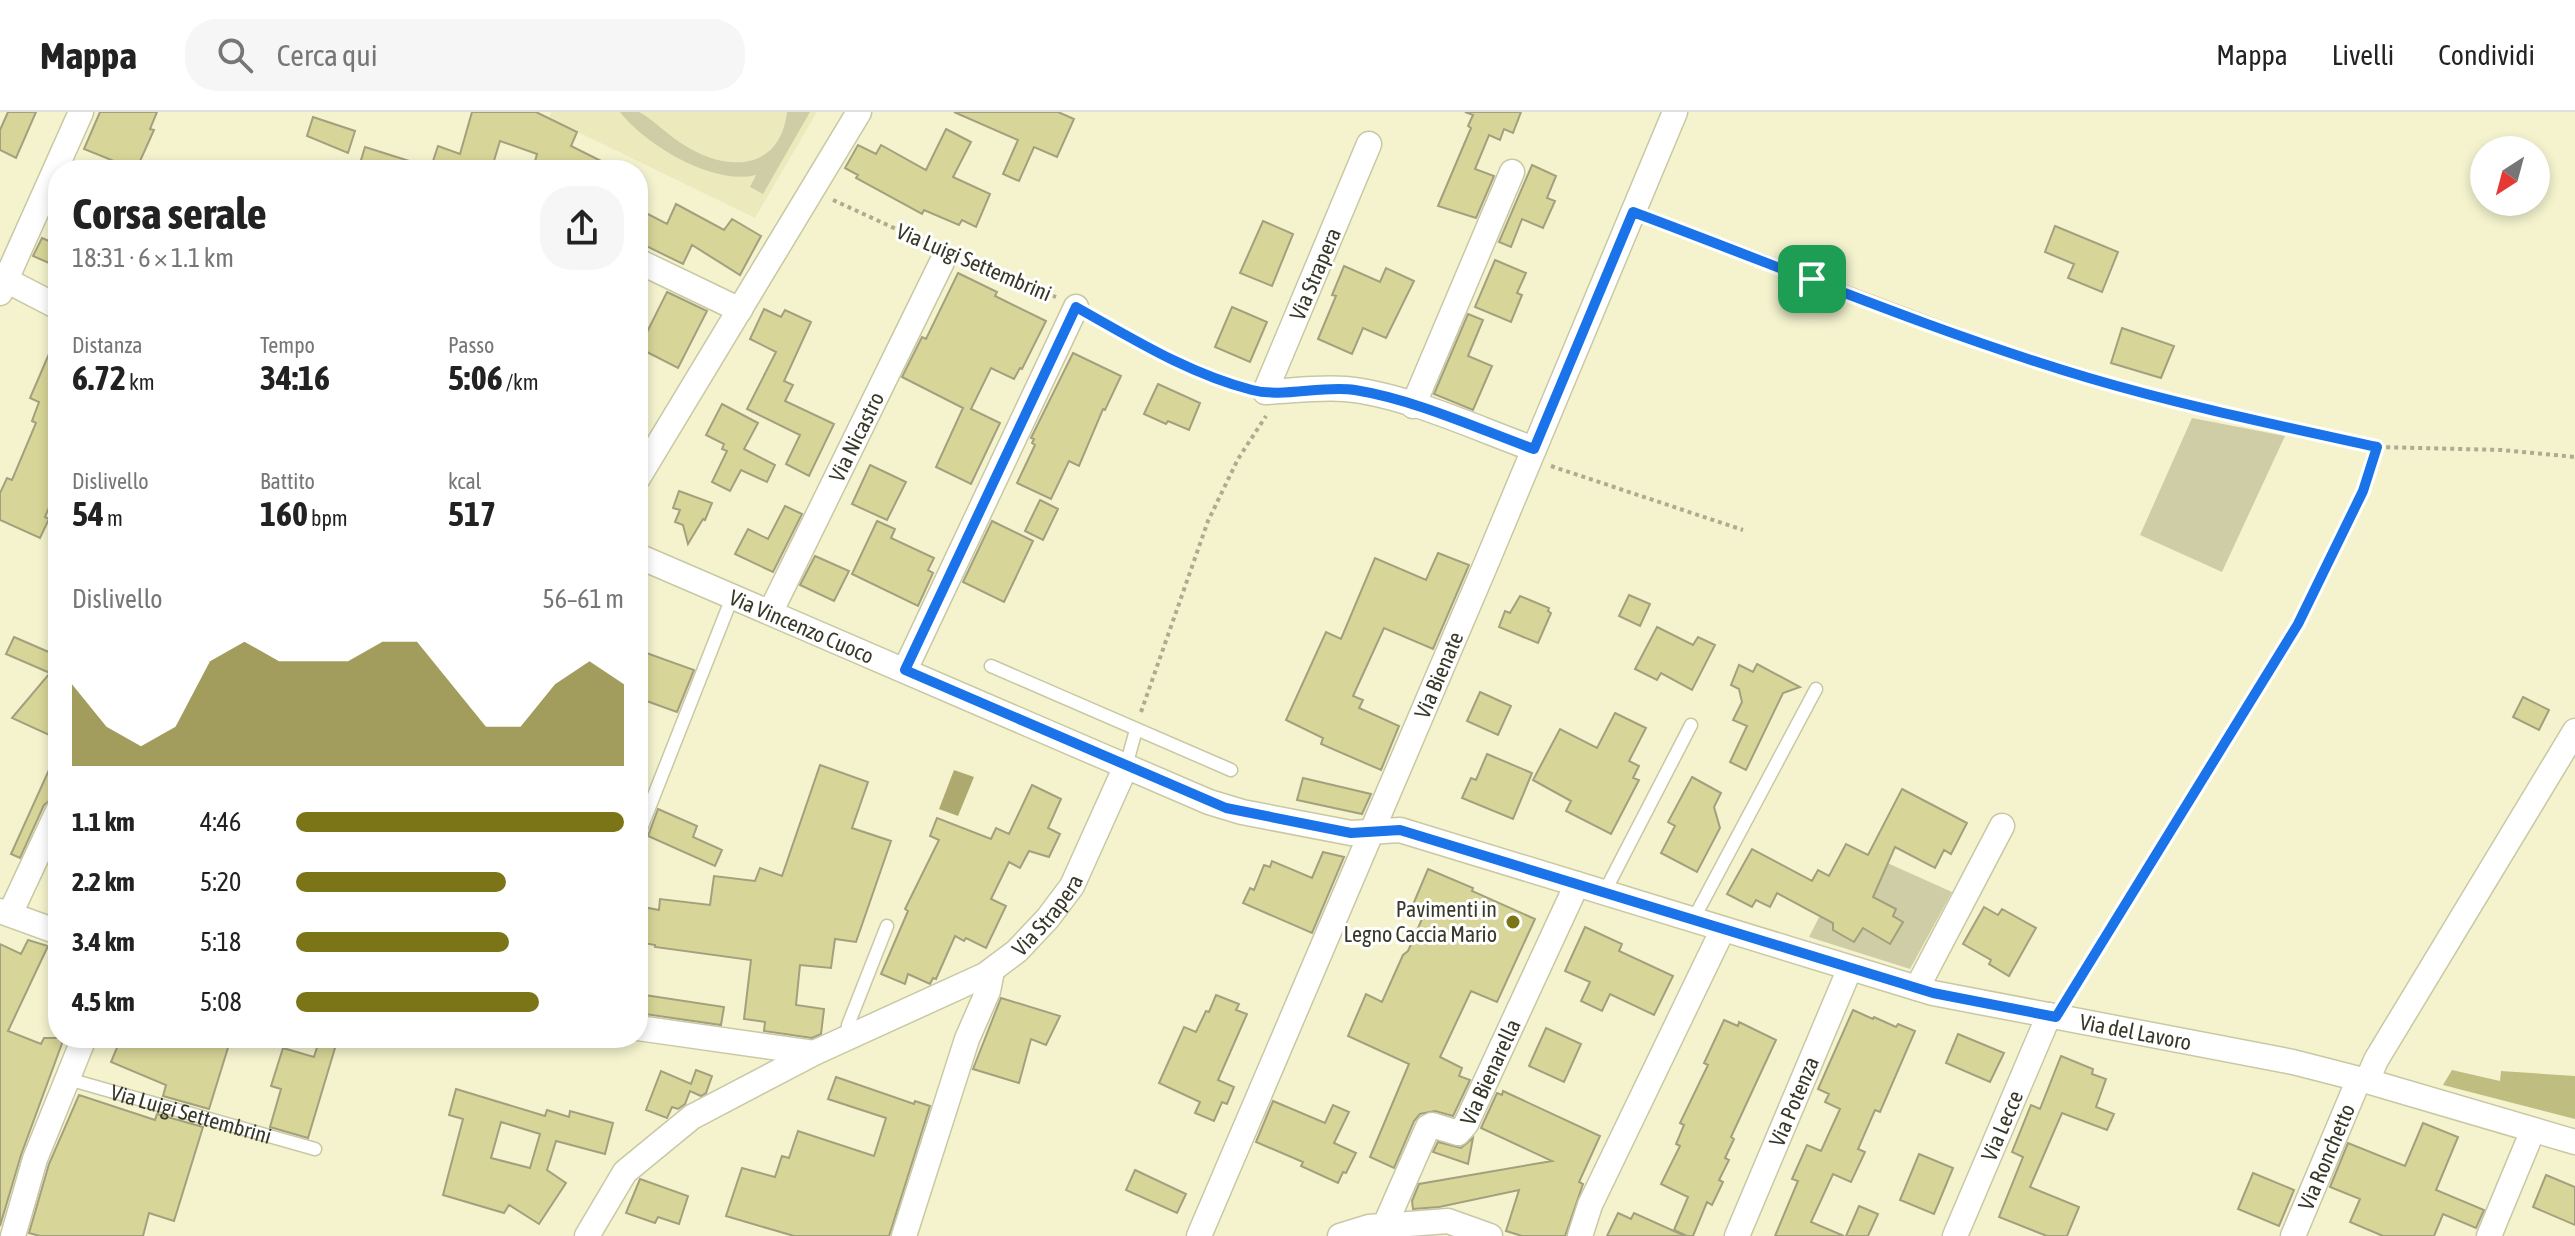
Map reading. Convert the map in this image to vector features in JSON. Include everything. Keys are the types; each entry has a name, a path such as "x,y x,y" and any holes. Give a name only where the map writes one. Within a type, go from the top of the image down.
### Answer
{"street":[{"path":"59,160 81,112"},
{"path":"648,462 859,112"},
{"name":"Via Bienate","path":"1199,1236 1675,112"},
{"name":"Via Strapera","path":"1271,392 1369,144"},
{"path":"1413,406 1512,172"},
{"path":"48,183 2,283 48,303"},
{"name":"Via Nicastro","path":"771,611 947,256"},
{"path":"648,266 740,310"},
{"path":"905,670 1076,307"},
{"path":"1271,392 1342,389 1370,393 1413,406 1532,454"},
{"name":"Via Vincenzo Cuoco","path":"648,560 1226,808 1351,833 1370,833"},
{"name":"Via Ronchetto","path":"2293,1236 2363,1080 2575,731"},
{"name":"Via Strapera","path":"587,1236 621,1177 654,1146 703,1110 847,1037 992,971 1027,942 1066,896 1086,859 1126,766"},
{"path":"1917,988 2002,826"},
{"path":"48,830 5,913 48,928"},
{"name":"Via del Lavoro","path":"1370,833 1400,830 1917,988 2283,1060 2575,1142"},
{"name":"Via Bienarella","path":"1385,1225 1428,1127 1432,1125 1458,1133 1466,1124 1577,884"},
{"path":"1580,1236 1590,1205 1723,929"},
{"name":"Via Potenza","path":"1737,1236 1850,968"},
{"path":"904,1236 967,1039 988,991 992,971"},
{"name":"Via Lecce","path":"1955,1236 2052,1016"},
{"path":"648,1029 814,1053"},
{"path":"13,1236 35,1159 80,1048"},
{"path":"2489,1236 2533,1130"},
{"path":"1340,1236 1385,1225 1423,1230 1448,1221 1490,1236"}],"lane":[{"path":"1633,212 1991,347 2090,378"},
{"path":"648,811 733,595"},
{"path":"991,666 1231,770"},
{"path":"1693,920 1816,689"},
{"path":"1604,893 1691,725"},
{"name":"Via Strapera","path":"1126,766 1136,730"},
{"path":"847,1037 848,1025 887,926"},
{"name":"Via Luigi Settembrini","path":"68,1079 315,1149"}],"path":[{"name":"Via Luigi Settembrini","path":"813,191 947,256 1076,307 1171,359 1236,385 1271,392"},
{"path":"2090,378 2224,414 2377,447 2502,450 2575,457"},
{"path":"1136,730 1208,521 1238,459 1265,418 1271,392"},
{"path":"2052,1016 2298,624 2363,491 2377,447"},
{"path":"1532,454 1743,530"}],"shaded area":[{"path":"551,112 817,112 755,218 648,166 648,160 636,160 549,118"},
{"path":"620,112 639,112 700,154 733,162 762,156 774,146 782,132 787,112 810,112 763,194 750,187 756,175 739,177 701,169 663,149 631,125"},
{"path":"2192,418 2285,436 2222,572 2140,535"},
{"path":"954,770 974,777 958,816 939,809"},
{"path":"1854,848 1952,892 1910,969 1809,937"},
{"path":"2452,1070 2500,1081 2501,1071 2575,1076 2575,1119 2443,1085"}],"building":[{"path":"8,112 36,112 16,158 0,150 0,130"},
{"path":"100,112 157,112 150,129 154,130 140,160 111,160 84,149"},
{"path":"472,112 536,112 577,132 571,146 599,160 535,160 537,154 500,141 494,160 433,160 438,146 460,154"},
{"path":"954,112 1058,112 1074,119 1057,157 1034,147 1019,181 1003,174 1018,140"},
{"path":"1465,112 1521,112 1513,133 1504,129 1500,140 1489,135 1475,169 1494,176 1476,218 1438,206 1471,128 1468,126 1473,115"},
{"path":"313,117 355,131 348,153 307,136"},
{"path":"946,129 971,142 953,177 990,194 976,227 962,220 959,225 924,210 922,214 856,178 858,175 845,168 858,145 876,154 881,145 926,170"},
{"path":"365,147 406,160 361,160"},
{"path":"1532,165 1556,176 1547,198 1555,201 1543,228 1522,219 1511,247 1499,242"},
{"path":"676,204 724,230 732,219 761,236 740,275 692,245 683,264 648,247 648,214 667,224"},
{"path":"1263,221 1293,234 1272,286 1240,273"},
{"path":"2055,226 2118,252 2102,292 2068,278 2074,264 2045,252"},
{"path":"42,238 48,241 48,263 33,256"},
{"path":"1495,260 1526,273 1517,293 1522,295 1511,322 1475,307"},
{"path":"1344,266 1380,282 1386,268 1414,281 1386,338 1363,328 1352,354 1318,339 1336,296 1332,295"},
{"path":"958,273 997,292 995,296 1046,321 1014,379 991,368 971,409 1000,423 971,484 936,467 963,408 902,377 922,337 926,339"},
{"path":"667,292 707,311 678,368 648,353 648,330"},
{"path":"1232,307 1267,322 1250,362 1215,347"},
{"path":"764,309 781,317 785,310 811,322 784,381 793,385 785,401 834,424 809,476 786,464 800,435 747,409 776,352 750,339"},
{"path":"1468,314 1483,320 1468,356 1492,366 1473,410 1434,394"},
{"path":"2122,328 2174,346 2161,378 2111,363"},
{"path":"1073,353 1121,376 1079,466 1069,461 1051,499 1017,483 1035,445 1031,438"},
{"path":"48,356 48,510 45,517 48,521 40,538 0,520 0,493 7,478 12,480 36,423 32,421 39,402 30,398"},
{"path":"1158,384 1200,403 1189,430 1144,414"},
{"path":"722,404 758,423 744,449 775,465 767,482 741,470 730,491 712,482 727,451 722,449 724,444 706,435"},
{"path":"870,465 906,482 887,520 852,504"},
{"path":"679,491 712,503 705,520 688,544 683,525 675,522 680,510 673,508"},
{"path":"1040,500 1058,509 1043,540 1025,531"},
{"path":"785,506 802,514 773,572 735,554 748,529 768,539"},
{"path":"877,521 895,529 891,538 934,558 928,570 933,573 918,606 852,574"},
{"path":"992,521 1033,541 1004,602 963,582"},
{"path":"1438,553 1469,565 1433,649 1384,628 1353,696 1363,700 1359,708 1399,726 1381,770 1321,744 1323,738 1286,720 1326,632 1341,639 1375,558 1426,580"},
{"path":"815,556 849,571 834,601 800,585"},
{"path":"1629,595 1650,604 1640,626 1619,616"},
{"path":"1520,596 1549,608 1551,613 1538,643 1499,627 1505,611 1510,613"},
{"path":"1657,627 1693,645 1698,637 1715,645 1692,690 1661,673 1657,680 1635,669"},
{"path":"14,637 48,652 48,672 6,654"},
{"path":"648,654 694,670 677,712 648,702"},
{"path":"1757,664 1800,687 1783,693 1746,770 1730,762 1747,726 1733,720 1742,702 1739,689 1731,685 1739,665 1753,672"},
{"path":"48,675 48,734 12,718"},
{"path":"1480,692 1511,706 1498,735 1467,721"},
{"path":"2523,697 2549,710 2539,730 2513,717"},
{"path":"1615,713 1646,728 1629,761 1639,766 1633,778 1639,780 1611,834 1566,811 1571,801 1533,780 1560,729 1597,748"},
{"path":"1487,754 1532,773 1513,819 1462,798 1471,778 1476,780"},
{"path":"820,765 868,782 852,828 891,841 856,942 835,939 831,968 800,965 796,1005 824,1009 821,1034 812,1038 764,1031 765,1022 744,1019 751,960 648,944 648,908 659,910 660,899 710,905 714,876 755,881 760,868 782,876"},
{"path":"48,772 48,802 20,858 11,854"},
{"path":"1692,777 1721,793 1714,807 1720,828 1697,872 1661,853 1675,826 1668,822"},
{"path":"1303,778 1371,794 1362,814 1297,800"},
{"path":"1032,785 1061,799 1048,828 1060,834 1049,857 1029,851 1020,868 1009,862 991,899 1006,906 986,948 955,936 936,979 933,978 930,984 908,974 905,984 881,974 908,911 905,909 939,840 930,836 937,818 991,839 996,828 1009,834"},
{"path":"1902,789 1967,823 1951,854 1944,850 1935,868 1895,847 1873,897 1896,909 1893,916 1903,922 1890,944 1863,928 1854,942 1833,930 1833,923 1777,893 1770,907 1756,900 1752,907 1727,894 1752,849 1812,881 1818,870 1829,876 1846,844 1868,855"},
{"path":"658,809 697,826 693,837 722,850 715,866 648,836"},
{"path":"1323,852 1344,857 1312,933 1243,903 1250,888 1254,890 1264,865 1270,867 1272,861 1312,878"},
{"path":"1428,869 1535,919 1497,1002 1471,991 1440,1057 1462,1068 1459,1076 1470,1080 1453,1116 1435,1111 1420,1114 1394,1168 1370,1157 1409,1064 1348,1036 1366,994 1382,1002 1403,955 1408,951 1425,912 1412,907"},
{"path":"1984,907 1998,915 2002,909 2036,928 2009,976 1989,964 1991,960 1963,944"},
{"path":"1585,927 1622,944 1619,951 1673,976 1654,1015 1610,994 1602,1011 1581,1001 1590,982 1565,971"},
{"path":"28,940 48,946 8,1031 41,1044 44,1038 48,1038 48,1048 60,1048 21,1155 0,1226 0,944 21,954"},
{"path":"1216,995 1239,1004 1236,1010 1247,1014 1218,1080 1234,1087 1227,1104 1222,1102 1214,1121 1195,1113 1200,1102 1159,1083 1184,1027 1196,1032"},
{"path":"648,996 724,1007 721,1025 648,1014"},
{"path":"1001,998 1060,1016 1046,1045 1031,1039 1019,1083 973,1069"},
{"path":"1853,1010 1915,1031 1880,1112 1875,1110 1858,1149 1865,1152 1851,1182 1833,1174 1811,1222 1844,1236 1775,1236 1798,1181 1792,1179 1807,1145 1821,1151 1840,1109 1825,1102 1829,1094 1818,1089"},
{"path":"1724,1020 1738,1026 1739,1022 1776,1040 1731,1137 1734,1139 1725,1158 1729,1160 1719,1180 1723,1182 1712,1205 1707,1202 1693,1236 1687,1236 1674,1230 1688,1197 1661,1184 1680,1146 1676,1144 1684,1125 1680,1123 1708,1065 1704,1063"},
{"path":"1546,1028 1581,1044 1564,1082 1529,1066"},
{"path":"1958,1034 2004,1053 1990,1082 1946,1063"},
{"path":"117,1048 228,1048 209,1109 163,1096 166,1085 111,1062"},
{"path":"283,1048 314,1057 317,1048 335,1048 308,1138 270,1127 281,1089 271,1086"},
{"path":"2061,1056 2093,1069 2092,1074 2106,1079 2096,1107 2114,1114 2107,1130 2062,1113 2030,1187 2079,1207 2067,1236 2047,1236 1999,1217 2023,1157 2012,1152 2031,1105 2040,1109"},
{"path":"696,1070 712,1076 706,1093 701,1096 690,1091 685,1104 678,1109 672,1107 667,1118 646,1110 661,1071 691,1084"},
{"path":"836,1077 914,1104 915,1101 930,1106 889,1236 794,1236 726,1216 742,1168 775,1177 782,1156 789,1158 798,1131 874,1156 886,1118 828,1099"},
{"path":"456,1089 545,1116 547,1110 569,1117 570,1111 613,1123 605,1154 556,1141 547,1170 566,1183 539,1224 509,1205 504,1213 443,1195 463,1119 449,1115","holes":["501,1122 540,1134 530,1168 491,1158"]},
{"path":"1503,1091 1600,1136 1579,1182 1583,1184 1565,1236 1522,1236 1506,1231 1519,1190 1439,1207 1413,1209 1412,1201 1419,1184 1552,1161 1481,1128 1497,1093 1502,1095"},
{"path":"79,1095 155,1120 157,1114 203,1127 174,1221 149,1213 143,1236 40,1236 29,1233 49,1164"},
{"path":"1273,1101 1325,1123 1333,1105 1349,1112 1334,1143 1356,1153 1338,1183 1301,1166 1303,1162 1256,1142"},
{"path":"2423,1123 2458,1137 2436,1190 2484,1210 2476,1228 2443,1214 2434,1236 2383,1236 2350,1222 2360,1199 2330,1187 2348,1143 2405,1166"},
{"path":"1473,1138 1468,1164 1433,1152 1438,1142 1461,1148"},
{"path":"1919,1154 1953,1168 1934,1214 1900,1200"},
{"path":"1135,1170 1186,1194 1177,1213 1126,1190"},
{"path":"2253,1173 2294,1190 2279,1226 2238,1209"},
{"path":"2546,1175 2575,1187 2575,1225 2533,1207"},
{"path":"640,1179 688,1196 679,1224 658,1217 655,1223 626,1213"},
{"path":"1859,1206 1878,1214 1868,1236 1846,1236"},
{"path":"1618,1213 1631,1219 1634,1213 1685,1236 1607,1236"}],"place":[{"name":"Pavimenti in Legno Caccia Mario","path":"1513,922"}],"route":[{"path":"1633,212 1812,279 1991,347 2090,378 2224,414 2377,447 2363,491 2298,624 2056,1017 1933,993 1400,830 1351,833 1226,808 905,670 1076,307 1150,350 1247,389 1265,392 1319,389 1360,391 1413,406 1534,449 1633,212"}]}
